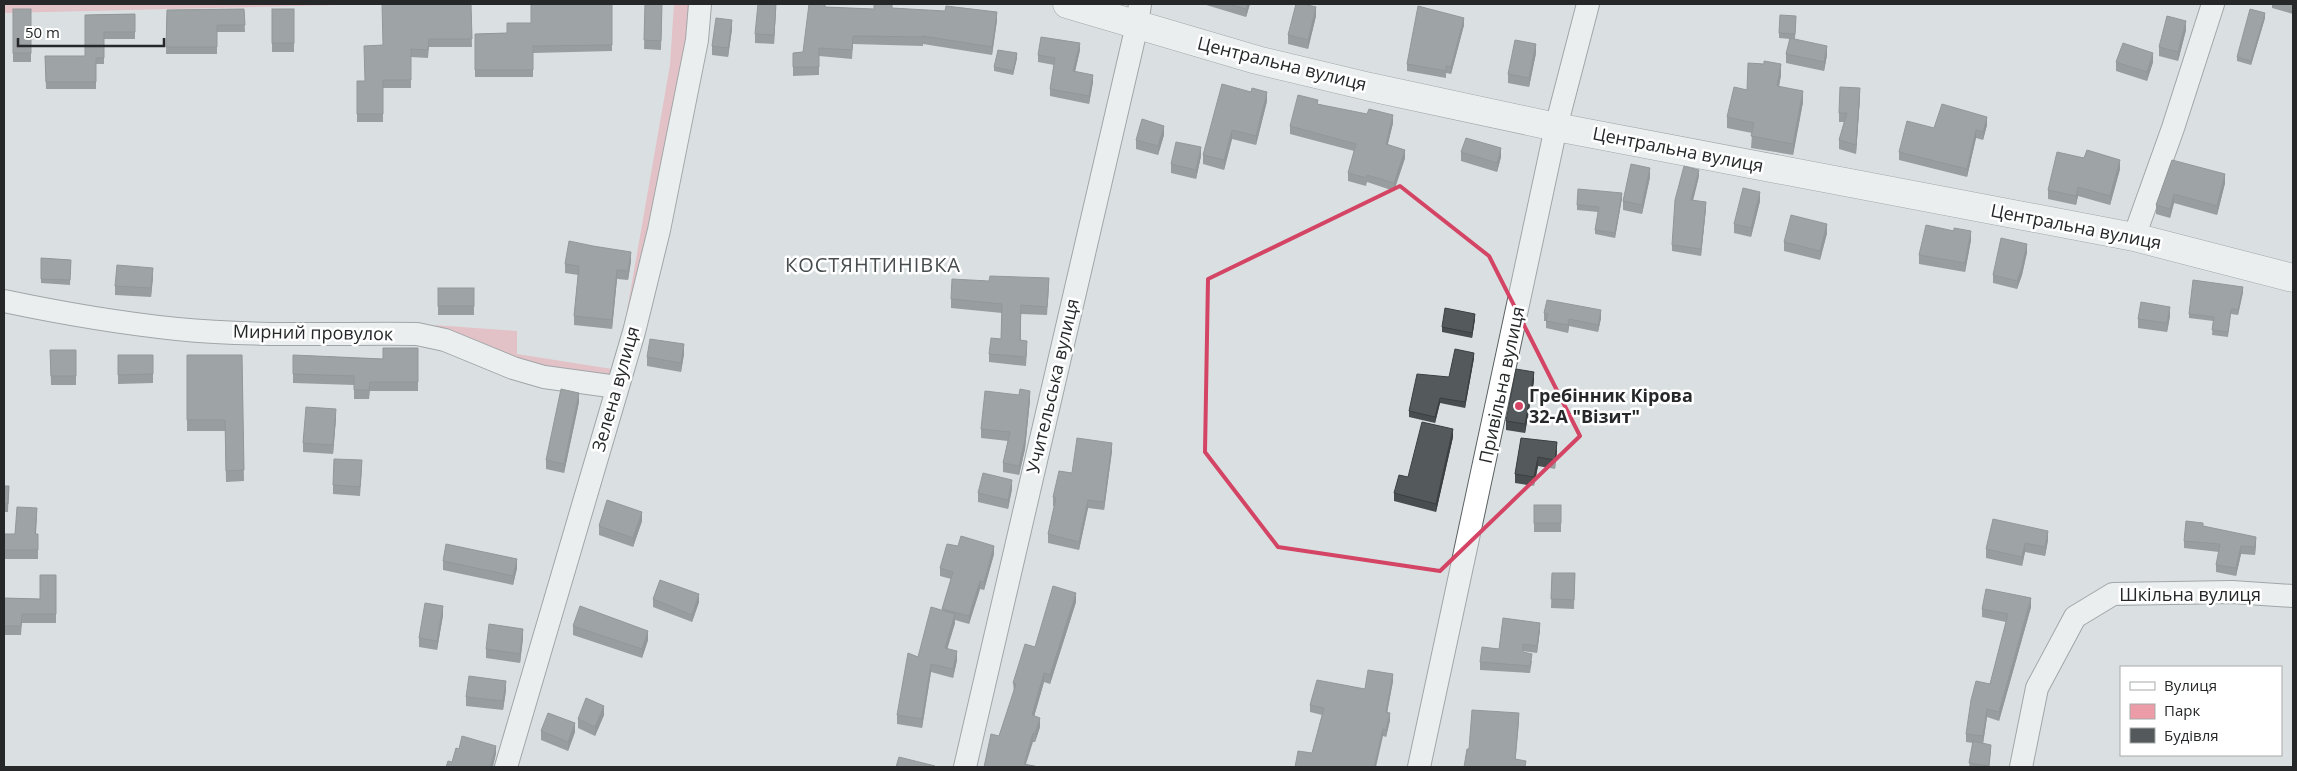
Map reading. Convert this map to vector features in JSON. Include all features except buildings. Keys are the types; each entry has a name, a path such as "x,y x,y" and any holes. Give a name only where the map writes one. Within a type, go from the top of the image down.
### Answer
{"street":[{"name":"Зелена вулиця","path":"506,767 634,332 659,230 698,40 700,4"},
{"name":"Центральна вулиця","path":"1067,4 1138,14 1257,60 1556,127 2134,237 2293,278"},
{"name":"Привільна вулиця","path":"1419,767 1556,127 1588,4"},
{"path":"2134,237 2173,128 2213,4"},
{"name":"Учительська вулиця","path":"965,767 1138,14"},
{"name":"Мирний провулок","path":"4,301 97,320 178,329 240,333 417,334 446,340 513,368 544,377 617,387"},
{"name":"Шкільна вулиця","path":"2021,767 2037,688 2075,617 2113,594 2232,592 2293,596"}],"highlighted area":[{"path":"1400,186 1489,256 1580,436 1440,571 1278,547 1205,452 1208,279"}],"green space":[{"path":"4,4 379,4 4,13"},
{"path":"674,4 691,4 692,19 644,254 615,373 603,379 537,368 472,339 434,325 517,331 517,354 612,369 625,322 670,65"}],"place":[{"name":"Гребінник Кірова 32-А \"Візит\"","path":"1519,406"}],"district":[{"name":"КОСТЯНТИНІВКА","path":"873,265"}]}
